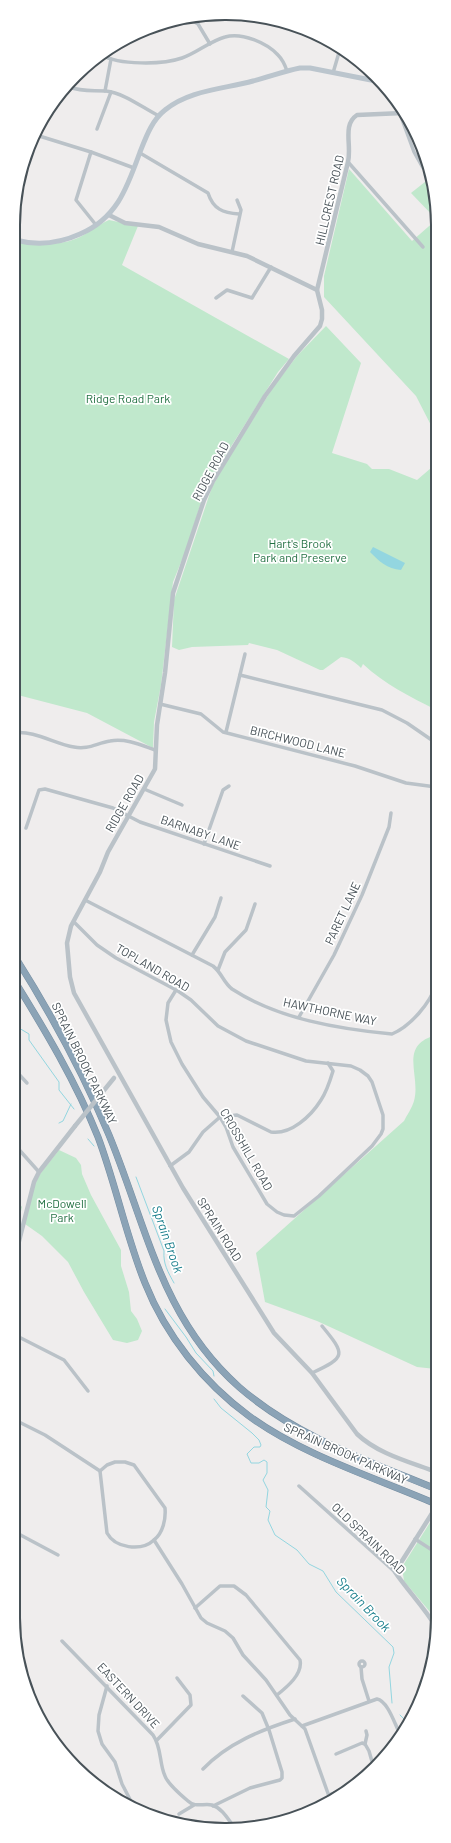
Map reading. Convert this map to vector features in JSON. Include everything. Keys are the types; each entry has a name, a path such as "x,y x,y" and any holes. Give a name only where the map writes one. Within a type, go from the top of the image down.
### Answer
{"highway":[{"name":"SPRAIN BROOK PARKWAY","path":"20,965 54,1022 85,1081 114,1147 158,1271 180,1315 200,1345 232,1380 255,1400 280,1417 333,1446 431,1487"},
{"name":"SPRAIN BROOK PARKWAY","path":"20,990 55,1050 83,1103 106,1159 146,1286 162,1318 189,1358 213,1385 231,1402 270,1430 301,1447 431,1504"}],"main road":[{"path":"20,241 35,244 48,244 73,237 96,225 109,215 120,198 150,129 159,116 175,102 185,98 253,82 300,68 310,68 371,80"}],"street":[{"path":"196,22 210,44"},
{"path":"107,57 133,62 162,62 178,59 230,36 250,38 269,47 278,54 287,71"},
{"path":"333,73 339,54"},
{"path":"105,91 111,59"},
{"path":"72,89 82,91 111,92 124,97 159,116"},
{"path":"97,129 111,92"},
{"name":"HILLCREST ROAD","path":"317,290 348,162 350,150 348,127 351,119 357,115 365,114 398,114"},
{"path":"406,127 414,152 422,167"},
{"path":"40,136 91,152 134,168"},
{"path":"91,152 76,200 96,225"},
{"path":"140,153 208,193 211,203 219,210 232,214 239,214"},
{"path":"348,162 423,247"},
{"path":"232,252 241,210 237,200"},
{"path":"109,215 125,223 159,227 198,244 247,256 317,290"},
{"path":"216,298 226,290 252,298 271,267"},
{"name":"RIDGE ROAD","path":"68,935 128,815 155,769 155,750 174,587 204,500 215,478 265,396 294,356 320,326 322,310 317,290"},
{"path":"226,732 245,654"},
{"path":"240,675 382,710 407,723 431,740"},
{"name":"BIRCHWOOD LANE","path":"160,704 201,714 226,732 355,766 406,783 431,786"},
{"path":"20,732 32,734 74,747 89,748 110,741 125,741 155,750"},
{"path":"204,844 223,790 229,786"},
{"name":"BARNABY LANE","path":"26,828 35,798 39,790 42,789 113,808 140,822 270,866"},
{"path":"144,789 182,805"},
{"name":"PARET LANE","path":"299,1017 334,955 360,900 389,827 391,813"},
{"path":"192,955 215,918 220,898"},
{"name":"HAWTHORNE WAY","path":"85,900 218,970 223,981 234,990 265,1006 299,1017 338,1026 392,1034 410,1021 431,996"},
{"path":"218,970 225,952 246,930 255,904"},
{"name":"TOPLAND ROAD","path":"74,922 97,945 116,958 176,990 190,1000 218,1026 245,1040 306,1061 356,1067 365,1072 372,1081 378,1104 383,1115 383,1129 378,1138 366,1152"},
{"name":"SPRAIN ROAD","path":"68,935 67,958 74,993 170,1166 274,1333 312,1374 363,1440 388,1453 431,1470"},
{"name":"CROSSHILL ROAD","path":"176,990 168,1003 166,1012 166,1020 171,1042 195,1085 220,1117 226,1127 233,1147 263,1198 272,1209 284,1215 294,1216 309,1206 366,1152"},
{"path":"328,1063 333,1071"},
{"path":"170,1166 189,1152 203,1132 220,1117 237,1115 271,1132 285,1132 292,1129 321,1100 333,1071 338,1068 339,1064"},
{"path":"20,1240 31,1190 39,1172 119,1072"},
{"path":"20,1075 27,1083"},
{"path":"20,1151 39,1172"},
{"path":"312,1374 335,1362 338,1357 338,1347 322,1326"},
{"path":"20,1338 64,1360 88,1391"},
{"path":"20,1422 45,1435 100,1471"},
{"path":"114,1462 130,1463 137,1469 165,1508 164,1521 154,1540 133,1547 121,1544 110,1538 107,1532 100,1471 107,1465 114,1462"},
{"name":"OLD SPRAIN ROAD","path":"299,1486 395,1572 431,1620"},
{"path":"395,1572 431,1514"},
{"path":"20,1535 58,1555"},
{"path":"415,1539 431,1549"},
{"path":"154,1540 182,1584 201,1618 206,1623 225,1630 234,1638 243,1655 266,1680 290,1715 302,1726 329,1794"},
{"path":"195,1608 211,1593 224,1585 234,1586 246,1595 300,1660 300,1669 297,1675 277,1695"},
{"name":"EASTERN DRIVE","path":"62,1641 108,1686 157,1740 165,1777 189,1802 194,1805"},
{"path":"361,1667 362,1680 369,1701"},
{"path":"157,1740 191,1705 190,1694 178,1678"},
{"path":"108,1686 99,1715 98,1731 102,1744 115,1762 122,1784 130,1799"},
{"path":"213,1806 250,1788 280,1780 282,1775 262,1713 243,1696"},
{"path":"302,1726 369,1701 380,1700 387,1706 398,1729"},
{"path":"203,1769 216,1756 249,1736 296,1719"},
{"path":"366,1731 367,1735 365,1744 372,1762"},
{"path":"336,1754 362,1743 365,1744"},
{"path":"178,1814 194,1805 213,1806 219,1809 231,1823"}],"green space":[{"path":"349,169 412,241 431,224 431,425 416,396 324,297 324,276"},
{"path":"426,181 431,214 411,193"},
{"name":"Ridge Road Park","path":"109,220 138,226 122,265 289,359 278,372 220,464 203,496 186,550 173,582 161,685 154,722 153,748 87,713 20,696 20,242 48,244 64,242 80,237"},
{"name":"Hart's Brook Park and Preserve","path":"326,326 361,363 332,453 367,464 372,469 389,469 417,480 431,468 431,707 389,684 363,664 361,668 347,658 341,657 323,670 320,670 277,650 249,643 248,645 192,647 179,650 172,647 174,600 212,487 274,386 297,356"},
{"path":"431,1037 431,1368 417,1367 317,1321 265,1302 256,1253 404,1121 414,1101 414,1055 417,1047 423,1041"},
{"name":"McDowell Park","path":"59,1150 76,1158 81,1165 82,1174 91,1195 121,1250 121,1266 129,1292 131,1311 137,1319 142,1331 138,1340 127,1343 113,1340 68,1262 42,1236 25,1224 34,1186 40,1174"},
{"path":"20,1204 22,1207 20,1215"},
{"path":"431,1521 431,1613 404,1581 402,1567"}],"water":[{"path":"373,547 405,563 401,570 387,566 380,561 370,552"}],"waterway":[{"name":"Sprain Brook","path":"20,1029 29,1034 29,1040 59,1082 59,1090 74,1109"},
{"path":"59,1123 63,1121 71,1104"},
{"name":"Sprain Brook","path":"88,1139 94,1146"},
{"name":"Sprain Brook","path":"136,1177 164,1251 166,1268 174,1283"},
{"name":"Sprain Brook","path":"165,1309 196,1353 213,1371 214,1376"},
{"name":"Sprain Brook","path":"214,1399 221,1408 259,1440 261,1445 260,1447 254,1447 247,1454 251,1463 259,1463 264,1460 267,1462 267,1473 263,1480 268,1490 266,1507 270,1511 268,1520 275,1535 297,1550 309,1564 323,1571 336,1592 393,1647 394,1653 389,1667 392,1703"},
{"name":"Sprain Brook","path":"400,1715 404,1719"}]}
